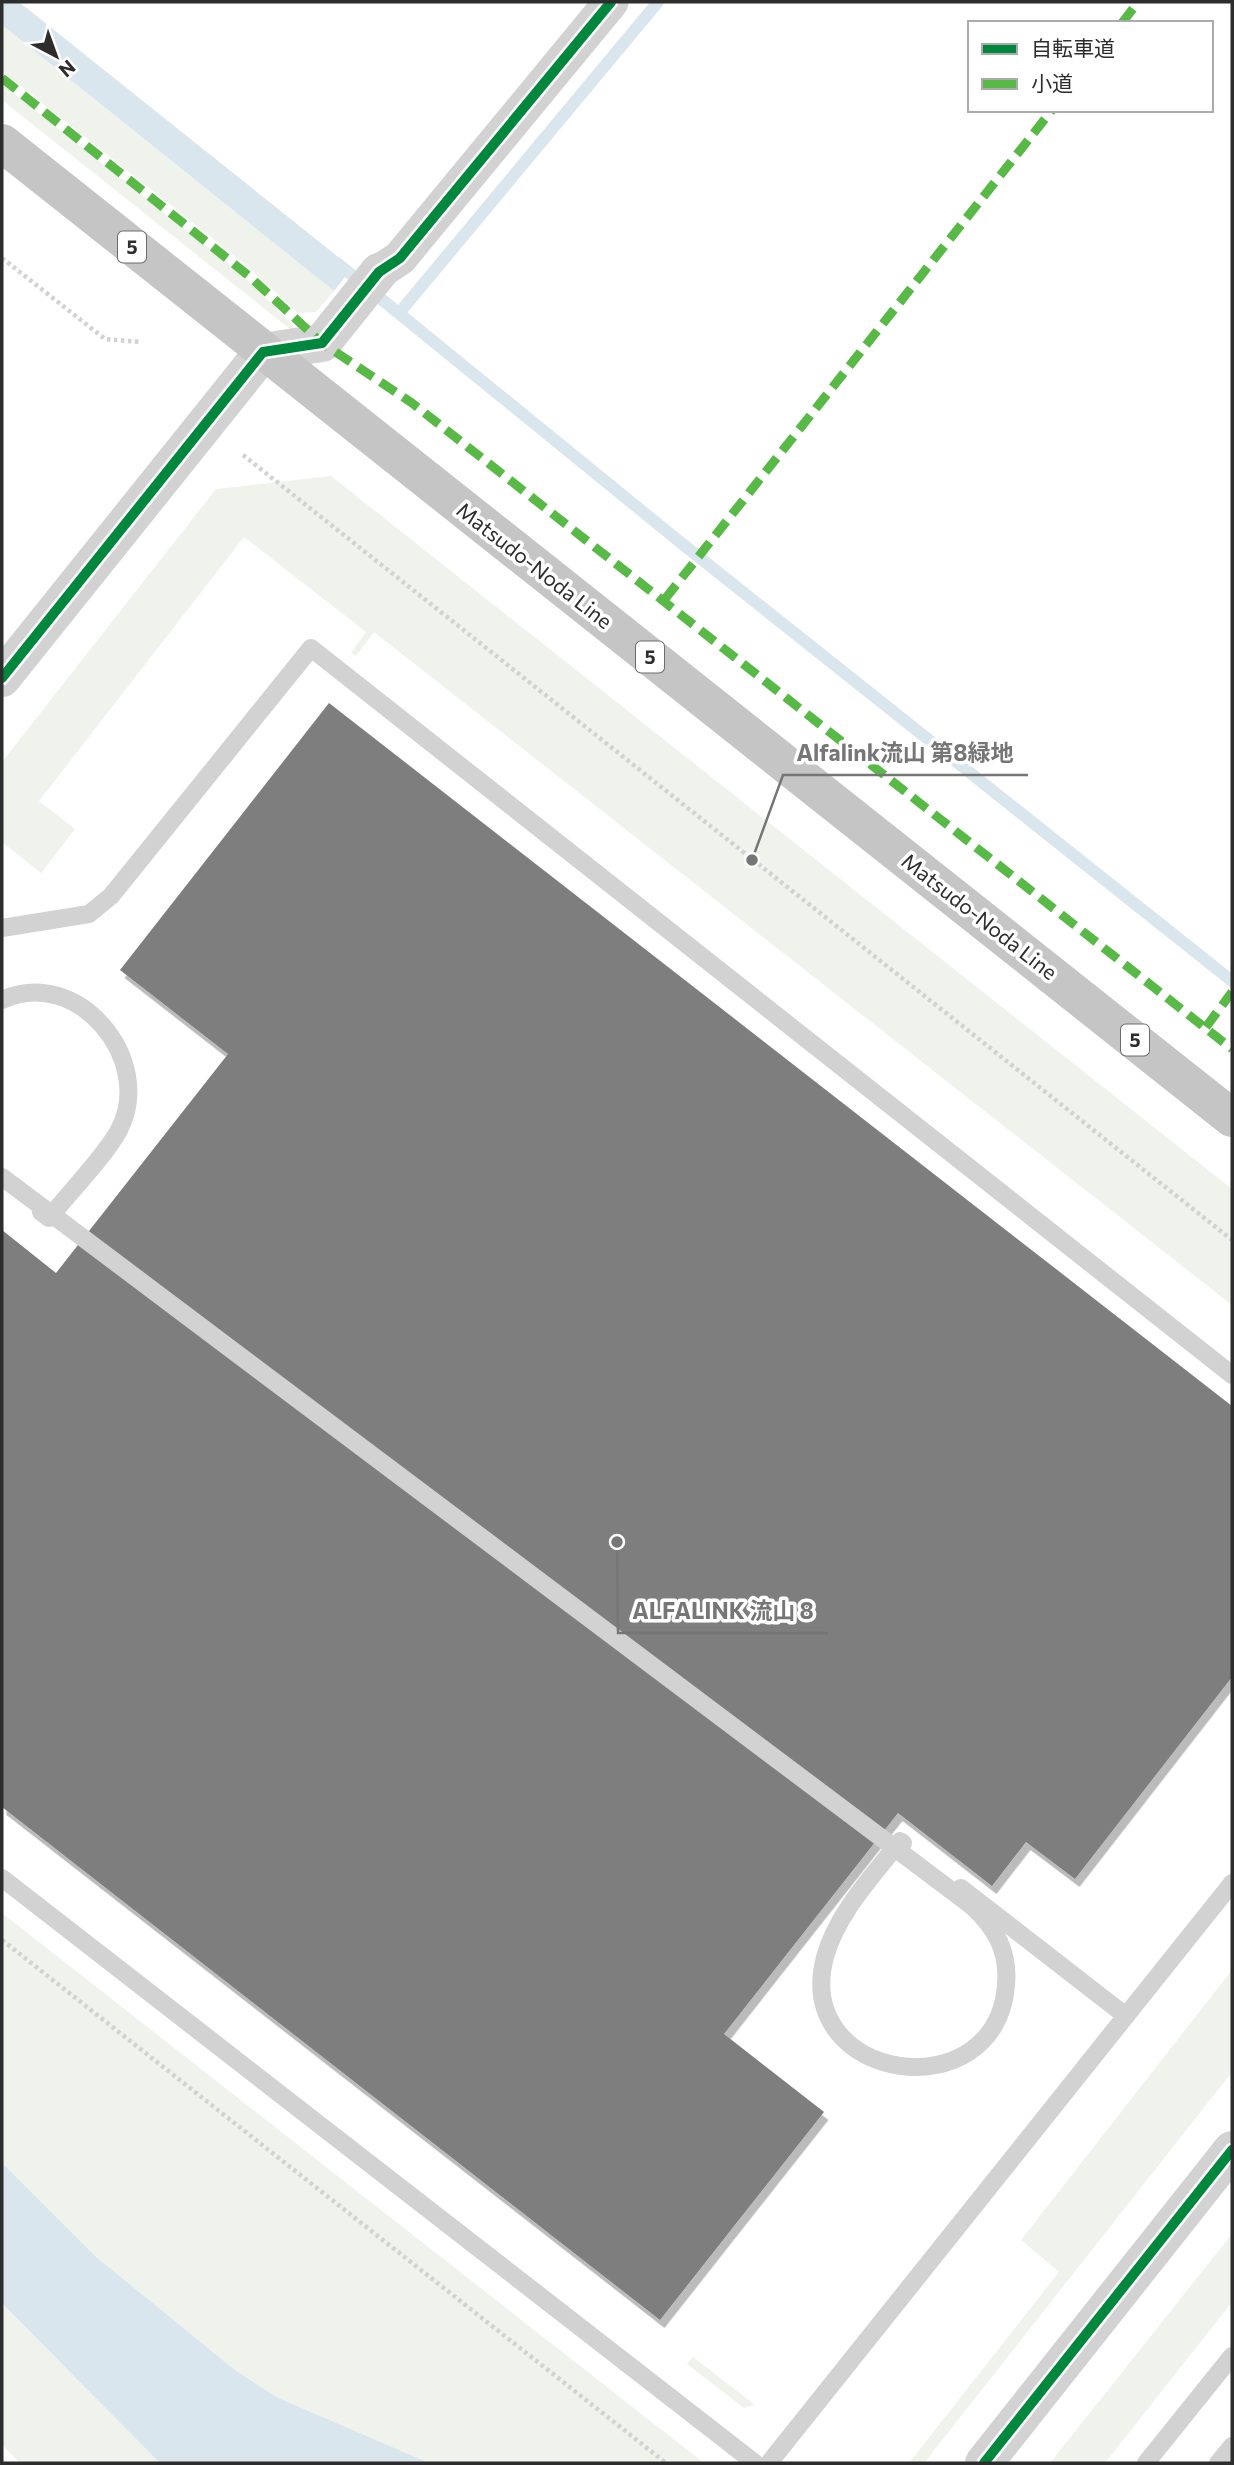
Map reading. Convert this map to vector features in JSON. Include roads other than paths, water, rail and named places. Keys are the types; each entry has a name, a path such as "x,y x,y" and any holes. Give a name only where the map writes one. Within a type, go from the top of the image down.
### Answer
{"main road":[{"name":"Matsudo-Noda Line","path":"2,143 1232,1118"}],"street":[{"path":"2,678 263,352 322,342 379,272 400,258 611,2"},
{"path":"984,2463 1232,2150"}],"lane":[{"path":"2,928 89,914 111,896 312,648 1232,1376"},
{"path":"2,1000 37,994 68,1000 95,1016 115,1040 127,1068 128,1100 119,1130 49,1218 2,1183"},
{"path":"2,1177 972,1906 988,1921 1001,1943 1008,1968 1005,1999 992,2028 970,2050 942,2065 911,2069 881,2063 854,2048 833,2025 823,1997 825,1957 858,1895 900,1841 1126,2016"},
{"path":"2,1878 755,2463"},
{"path":"769,2463 1232,1883"},
{"path":"1146,2463 1232,2356"},
{"path":"1219,2463 1232,2446"}],"waterway":[{"path":"400,312 658,2"},
{"path":"337,263 680,542 1232,981"}],"place":[{"name":"Alfalink流山 第8緑地","path":"752,860"},
{"name":"ALFALINK 流山 8","path":"617,1542"}]}
